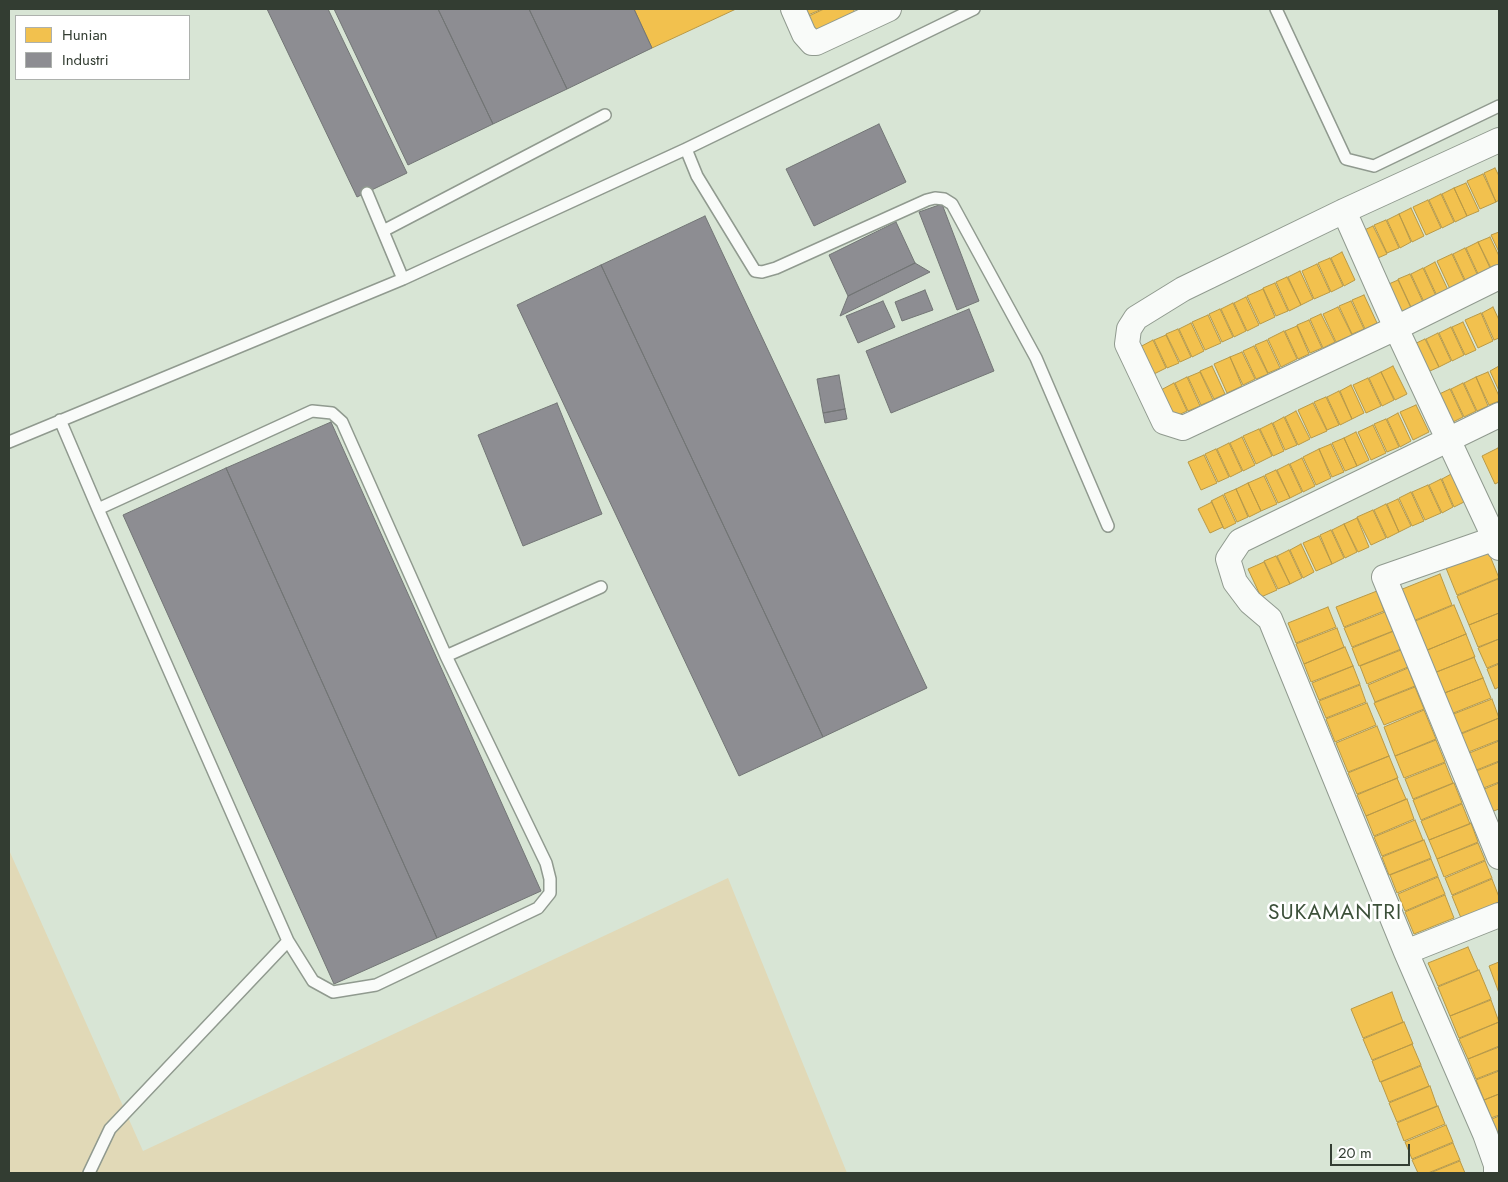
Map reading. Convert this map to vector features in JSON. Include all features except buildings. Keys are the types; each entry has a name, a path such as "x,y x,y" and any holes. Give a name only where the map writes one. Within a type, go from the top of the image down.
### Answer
{"street":[{"path":"793,9 809,41 812,43 816,43 889,9"},
{"path":"1499,140 1344,211 1184,289 1136,318 1129,329 1127,344 1164,422 1183,428 1396,328 1499,277"},
{"path":"1344,211 1396,328 1498,541 1384,578 1499,857"},
{"path":"1496,1173 1496,1165 1485,1134 1406,952 1270,619 1250,602 1235,582 1228,559 1240,541 1499,415"},
{"path":"1406,952 1499,915"}],"lane":[{"path":"9,442 403,279 686,149 974,9"},
{"path":"1276,9 1346,159 1374,166 1499,106"},
{"path":"384,231 605,115"},
{"path":"686,149 697,176 755,271 762,272 776,268 927,200 935,198 944,199 952,204 1036,358 1108,526"},
{"path":"367,193 403,279"},
{"path":"60,420 98,510 288,941 313,981 333,992 376,985 538,908 550,893 550,879 546,863 446,656 342,422 332,413 312,411 98,510"},
{"path":"446,656 601,587"},
{"path":"89,1173 110,1129 288,941"}],"shaded area":[{"path":"9,850 143,1151 728,878 847,1173 9,1173"}],"district":[{"name":"SUKAMANTRI","path":"1335,914"}]}
